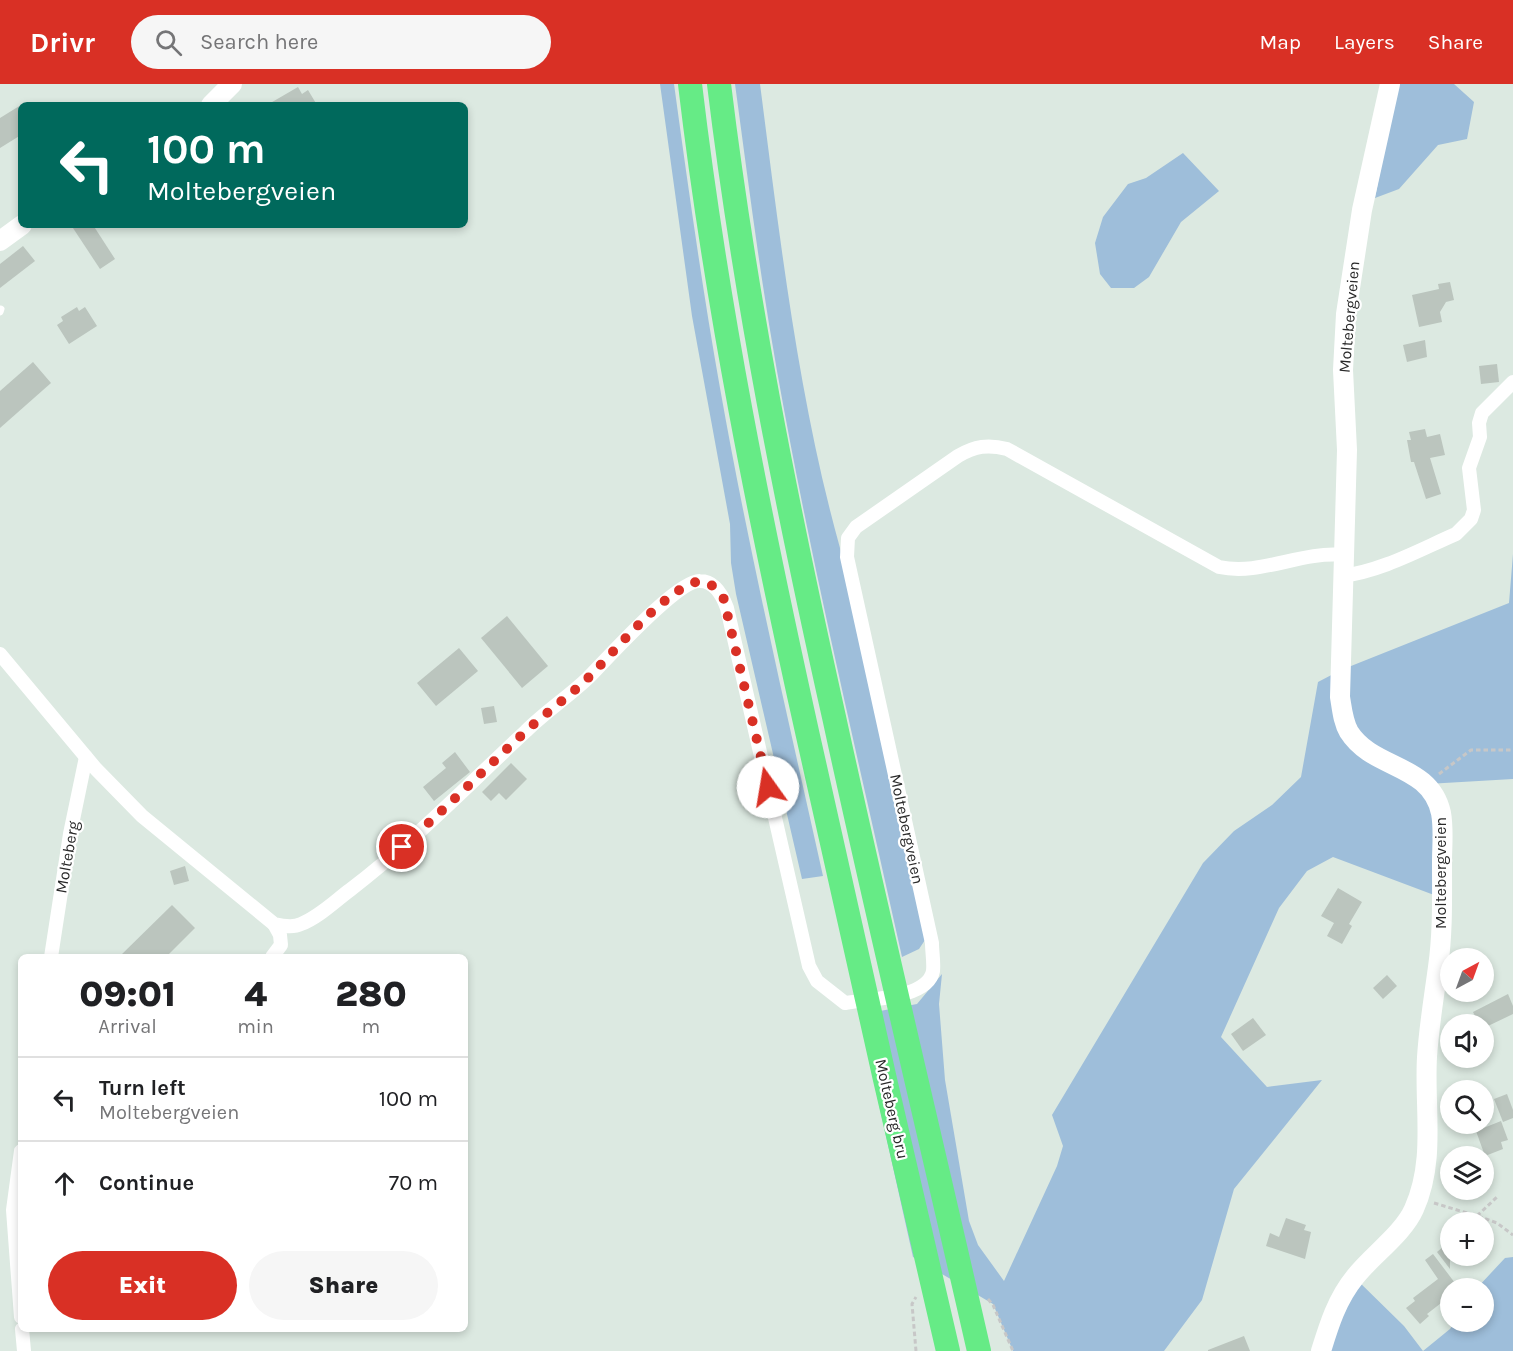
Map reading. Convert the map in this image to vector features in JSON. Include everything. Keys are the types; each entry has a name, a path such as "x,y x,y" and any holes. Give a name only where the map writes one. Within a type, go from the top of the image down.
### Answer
{"highway":[{"name":"Molteberg bru","path":"690,84 711,241 748,455 837,870 947,1349"},
{"name":"Molteberg bru","path":"719,84 740,240 771,420 800,562 866,865 977,1345"}],"main road":[{"path":"214,102 232,84"},
{"name":"Moltebergveien","path":"1321,1351 1331,1319 1354,1277 1409,1218 1418,1197 1426,1164 1428,1140 1427,1060 1438,964 1442,898 1441,813 1435,794 1411,772 1373,756 1357,743 1348,731 1341,698 1342,576 1347,450 1343,370 1346,314 1362,210 1390,84"},
{"path":"0,241 18,228"}],"street":[{"path":"1342,576 1377,568 1456,534 1464,528 1474,510 1469,468 1480,437 1479,423 1482,413 1513,382"},
{"name":"Moltebergveien","path":"301,924 370,875 453,802 528,729 587,679 628,635 682,587 700,580 710,584 723,596 809,966 817,981 845,1003 910,993 924,986 933,974 932,943 847,557 848,538 856,527 971,448 993,445 1007,449 1219,567 1251,570 1325,553 1343,555"},
{"path":"0,654 86,757 142,816 274,924 287,927 301,924"},
{"name":"Molteberg","path":"51,954 70,834 86,757"},
{"path":"274,924 282,945"},
{"path":"274,954 301,924"},
{"path":"18,1195 14,1210 18,1271"},
{"path":"22,1332 24,1351"}],"path":[{"path":"1426,784 1471,750 1513,750"},
{"path":"1481,1212 1498,1196"},
{"path":"1418,1197 1465,1212"},
{"path":"1494,1222 1513,1235"}],"shaded area":[{"path":"660,84 674,84 701,274 731,449 823,876 802,879 736,594 731,563 730,524 692,316"},
{"path":"735,84 760,84 792,318 813,434 925,940 919,949 902,957 821,592 791,445 765,300"},
{"path":"1397,84 1454,84 1474,102 1467,139 1438,145 1399,189 1375,198"},
{"path":"1183,153 1219,191 1181,222 1149,277 1134,288 1111,288 1100,274 1095,243 1103,217 1128,184 1146,178"},
{"path":"1513,554 1513,779 1427,784 1435,794 1442,898 1333,857 1307,871 1279,908 1221,1037 1267,1087 1322,1080 1234,1189 1202,1300 1164,1351 1013,1351 993,1304 913,1257 859,1015 917,1004 942,974 939,1004 945,1080 969,1221 978,1245 1004,1281 1057,1166 1063,1146 1052,1115 1203,863 1234,831 1272,805 1301,777 1318,682 1341,670 1509,603"},
{"path":"1513,1257 1513,1351 1423,1351 1446,1332 1494,1332 1494,1278 1486,1278 1505,1258"},
{"path":"1354,1277 1404,1326 1423,1351 1321,1351"}],"building":[{"path":"298,87 302,94 308,90 315,102 272,102"},
{"path":"18,107 18,137 0,148 0,118"},
{"path":"73,228 95,228 115,259 100,269"},
{"path":"23,246 35,261 0,288 0,264"},
{"path":"1450,282 1454,300 1446,302 1440,312 1442,322 1419,327 1412,295 1439,289 1438,284"},
{"path":"77,307 79,311 85,307 97,326 69,344 57,325 63,321 61,317"},
{"path":"1425,340 1427,357 1407,362 1403,345"},
{"path":"33,362 51,383 0,428 0,391"},
{"path":"1497,364 1499,382 1481,384 1479,366"},
{"path":"1425,429 1427,437 1440,434 1445,455 1430,458 1441,494 1426,499 1414,462 1411,462 1407,440 1411,440 1409,432"},
{"path":"507,616 548,666 522,688 481,638"},
{"path":"459,648 478,671 436,706 417,683"},
{"path":"494,706 497,722 484,724 481,708"},
{"path":"455,752 470,772 434,801 423,787 446,768 442,763"},
{"path":"511,763 527,779 506,800 499,793 491,801 482,792"},
{"path":"185,866 189,881 174,885 170,871"},
{"path":"1338,888 1362,902 1349,924 1352,926 1342,944 1327,936 1334,923 1321,916"},
{"path":"172,905 195,928 169,954 122,954"},
{"path":"1387,975 1397,986 1383,999 1373,988"},
{"path":"1508,994 1513,1006 1513,1014 1494,1023 1494,1014 1474,1014 1473,1012"},
{"path":"1253,1018 1266,1035 1243,1051 1231,1034"},
{"path":"1507,1094 1513,1110 1513,1118 1503,1122 1494,1099"},
{"path":"1501,1121 1508,1140 1501,1142 1503,1149 1494,1152 1494,1146 1481,1146 1477,1134 1494,1134 1494,1124"},
{"path":"1286,1218 1306,1225 1304,1230 1311,1232 1305,1259 1266,1246 1270,1233 1279,1237"},
{"path":"1433,1254 1451,1278 1440,1278 1440,1304 1427,1314 1429,1316 1420,1324 1406,1308 1415,1301 1413,1298 1438,1279 1425,1260"},
{"path":"1244,1336 1250,1351 1208,1351 1208,1350"}],"route":[{"path":"402,847 453,802 528,729 587,679 628,635 657,609 682,587 700,580 710,584 723,596 727,608 768,787"}]}
